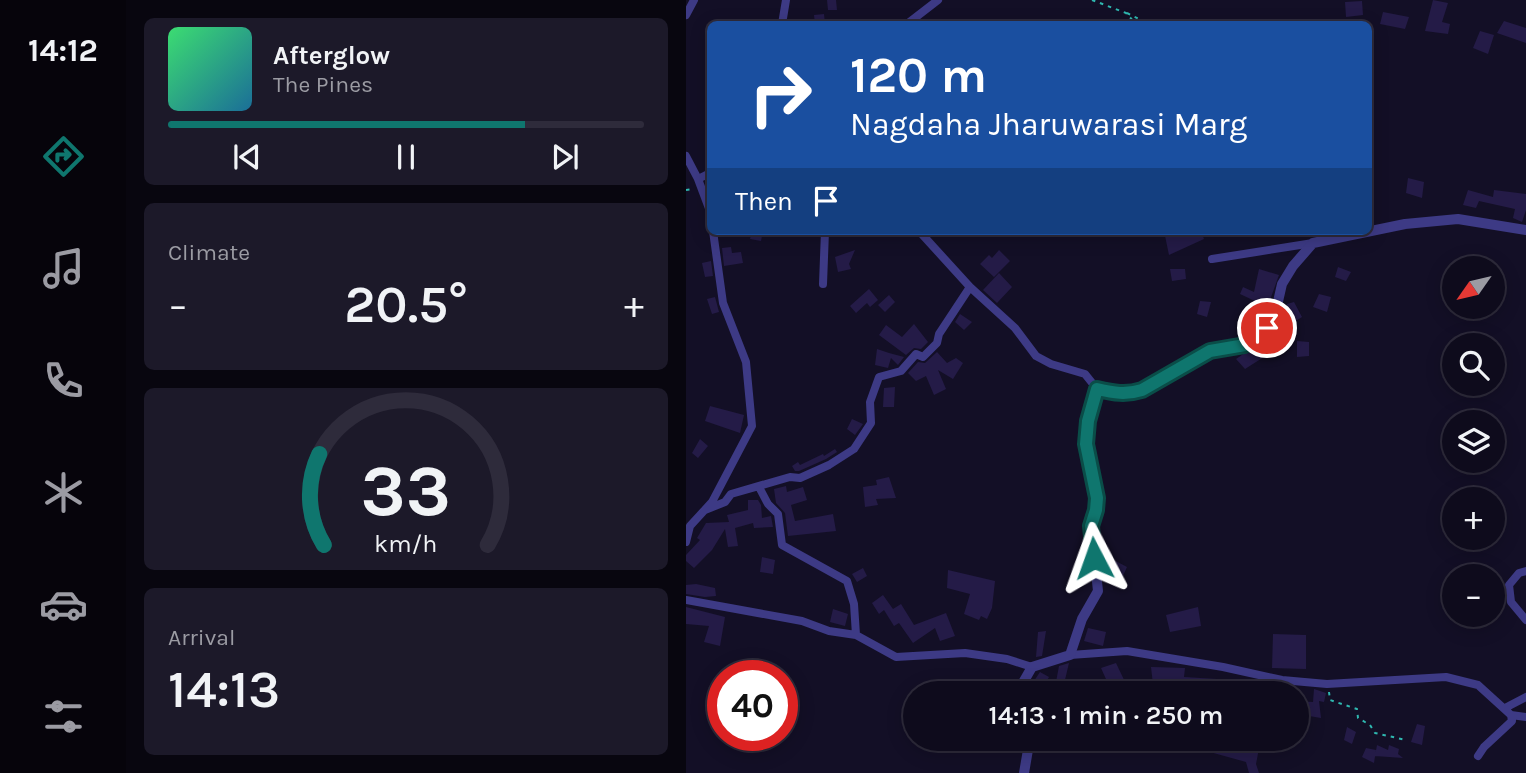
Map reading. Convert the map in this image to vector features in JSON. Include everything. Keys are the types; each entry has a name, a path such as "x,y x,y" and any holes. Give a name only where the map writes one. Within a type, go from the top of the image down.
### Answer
{"street":[{"path":"686,15 694,0"},
{"path":"782,21 786,0"},
{"path":"911,21 938,0"},
{"path":"686,156 698,178 707,204"},
{"path":"698,178 707,173"},
{"path":"1372,231 1405,224 1458,219 1526,230"},
{"path":"686,542 690,526 712,502 752,426 746,362 723,303 714,235"},
{"path":"822,284 825,235"},
{"path":"923,235 970,287 1015,328 1036,356 1051,364 1085,374 1097,389 1130,394 1142,390 1210,351 1245,345 1267,328 1282,284 1312,243"},
{"path":"1212,259 1351,235"},
{"path":"705,510 725,502 731,494 790,477 800,478 830,465 854,449 871,423 870,402 879,377 901,371 916,354 923,357 937,343 939,334 970,287"},
{"path":"1070,655 1082,619 1098,591 1091,540 1097,498 1086,444 1088,421 1097,389"},
{"path":"759,487 768,504 778,514 782,545 847,581 854,604 856,635"},
{"path":"1526,571 1519,573 1509,584 1511,602 1526,620"},
{"path":"686,600 802,621 829,631 856,635 896,657 965,653 1006,659 1032,667 1070,655 1127,652 1223,667 1282,680 1327,684 1446,677 1478,685 1508,712 1512,721 1478,756"},
{"path":"1024,681 1032,667"},
{"path":"1508,712 1526,697"},
{"path":"1508,712 1526,717"},
{"path":"1024,773 1028,751"}],"path":[{"path":"1092,0 1143,21"},
{"path":"1126,13 1133,21"},
{"path":"1327,684 1331,700 1357,709 1358,718 1370,725 1376,733 1406,740"}],"building":[{"path":"827,0 836,0 837,10 828,10"},
{"path":"1433,0 1448,3 1442,22 1450,24 1448,34 1425,31"},
{"path":"1362,1 1363,15 1346,17 1345,2"},
{"path":"1383,12 1409,17 1405,29 1380,24"},
{"path":"824,14 825,21 815,21 814,15"},
{"path":"1504,21 1526,28 1526,43 1497,33"},
{"path":"1480,31 1494,35 1488,54 1473,48"},
{"path":"1408,178 1424,182 1422,198 1406,193"},
{"path":"1468,190 1493,197 1494,190 1526,194 1526,210 1522,222 1513,218 1515,209 1479,201 1476,208 1463,205"},
{"path":"751,235 762,235 761,241 750,239"},
{"path":"1165,235 1202,235 1204,239 1169,255"},
{"path":"731,247 732,253 741,252 743,263 724,266 722,248"},
{"path":"855,250 849,264 851,269 838,272 835,257"},
{"path":"999,250 1010,261 994,277 980,264 989,255 992,258"},
{"path":"711,261 713,276 705,277 702,263"},
{"path":"1338,267 1351,272 1346,281 1335,277"},
{"path":"1170,269 1185,269 1186,279 1172,281"},
{"path":"1259,269 1279,275 1265,314 1254,308 1257,302 1240,294 1243,287 1254,292"},
{"path":"999,273 1012,287 997,303 983,290"},
{"path":"869,289 878,300 870,307 867,303 856,313 850,306"},
{"path":"1319,294 1331,297 1327,312 1313,307"},
{"path":"889,295 895,302 885,312 878,305"},
{"path":"715,297 719,312 712,314 707,299"},
{"path":"1200,301 1211,302 1207,317 1197,314"},
{"path":"1294,302 1302,317 1291,324 1284,312 1287,304"},
{"path":"960,314 972,322 964,330 955,322"},
{"path":"914,324 928,342 921,349 914,348 906,355 879,335 886,325 902,337"},
{"path":"1264,340 1271,340 1278,347 1269,356 1245,369 1236,359"},
{"path":"1297,341 1309,342 1309,356 1297,357"},
{"path":"877,349 904,357 898,365 891,358 888,368 875,365"},
{"path":"937,352 947,363 956,358 963,363 953,379 938,370 946,389 934,395 926,376 916,381 908,373 918,362 925,363"},
{"path":"895,387 894,407 883,407 884,388"},
{"path":"710,406 744,415 740,433 705,421"},
{"path":"852,419 863,424 855,435 847,429"},
{"path":"700,439 708,446 698,458 692,453"},
{"path":"835,449 837,452 826,459 799,471 795,471 792,466 823,454 824,456"},
{"path":"889,477 896,498 876,499 878,505 865,507 863,487 877,485 876,480"},
{"path":"786,486 787,492 803,487 807,500 791,505 795,521 833,514 836,531 788,536 785,513 776,503 774,489"},
{"path":"748,500 758,500 762,518 771,516 773,527 754,528 753,523 735,528 738,546 728,547 725,529 712,550 694,568 686,561 686,555 700,540 697,538 706,523 729,522 727,515 748,510"},
{"path":"762,557 775,560 773,574 760,572"},
{"path":"1108,557 1127,567 1122,578 1103,572"},
{"path":"863,568 867,576 857,582 852,574"},
{"path":"948,570 995,581 992,608 987,619 981,616 979,620 964,614 970,594 947,588"},
{"path":"686,585 715,588 716,596 686,594"},
{"path":"883,595 893,609 901,604 914,625 946,613 955,636 940,641 935,628 913,643 899,623 894,626 884,610 879,614 872,603"},
{"path":"686,607 725,617 720,646 704,642 709,626 686,624"},
{"path":"1198,607 1201,626 1170,632 1166,615"},
{"path":"833,609 848,614 845,626 830,622"},
{"path":"1088,628 1106,632 1103,646 1084,641"},
{"path":"1046,631 1042,656 1036,657 1038,632"},
{"path":"1273,634 1306,635 1306,669 1272,668"},
{"path":"1069,663 1065,681 1056,681 1059,666"},
{"path":"1116,663 1125,681 1107,681 1101,668"},
{"path":"1151,667 1185,668 1184,677 1217,679 1217,681 1153,681"},
{"path":"1040,672 1049,677 1047,681 1034,681"},
{"path":"1314,689 1326,693 1324,702 1319,701 1321,718 1309,716 1309,702 1313,702"},
{"path":"1417,724 1425,726 1422,745 1411,742"},
{"path":"1347,727 1356,732 1352,744 1344,740"},
{"path":"1377,745 1388,750 1389,745 1399,749 1398,754 1403,758 1375,756"},
{"path":"1366,748 1376,750 1374,763 1362,757"},
{"path":"1206,751 1258,751 1256,764 1259,773 1249,773 1246,762"}],"route":[{"path":"1094,558 1091,526 1097,498 1086,444 1088,421 1097,389 1117,394 1142,390 1210,351 1245,345 1267,328"}]}
